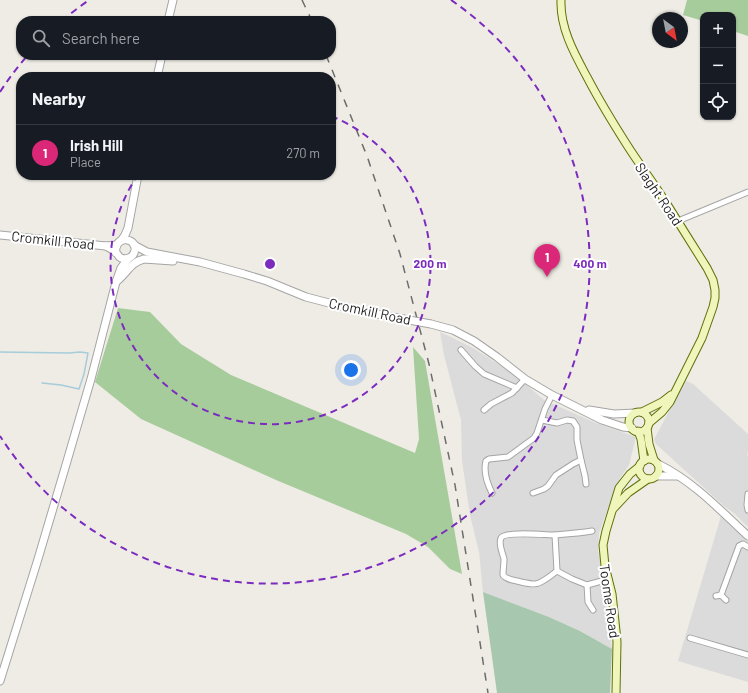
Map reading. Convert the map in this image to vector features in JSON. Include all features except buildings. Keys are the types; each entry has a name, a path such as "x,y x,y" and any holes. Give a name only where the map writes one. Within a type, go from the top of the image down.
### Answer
{"main road":[{"name":"Slaght Road","path":"561,0 564,29 579,63 627,145 678,221 713,280 715,290 713,307 702,338 666,407 648,426"},
{"name":"Slaght Road","path":"638,413 662,402 676,390"},
{"path":"638,413 647,416 649,421 649,444 659,469 656,476 648,479 644,477 639,470 642,463 641,440 630,421 631,416 638,413"},
{"path":"635,430 642,431 648,426"},
{"path":"642,463 650,459 656,462"},
{"name":"Toome Road","path":"616,693 616,637 612,594 605,566 603,545 619,488 630,474 642,463"},
{"name":"Toome Road","path":"613,510 628,494 648,479"}],"street":[{"path":"169,16 173,0"},
{"path":"158,72 161,60"},
{"path":"121,268 116,247 125,235 128,228 137,180"},
{"path":"678,221 748,192"},
{"path":"0,681 65,468 116,282 121,268 135,250 128,228"},
{"name":"Cromkill Road","path":"0,234 106,246 119,243"},
{"path":"119,243 126,240 132,243"},
{"name":"Cromkill Road","path":"132,243 147,252 193,261 244,274 268,281 313,298 356,310 431,324 453,330 474,341 526,379 552,395 602,420 635,430"},
{"name":"Cromkill Road","path":"106,246 118,255"},
{"name":"Cromkill Road","path":"130,257 147,252"},
{"path":"118,255 122,258 130,257"},
{"path":"116,282 123,277 135,262 140,260 193,261"},
{"path":"461,350 484,374 517,388"},
{"path":"484,410 491,404 512,393 526,379"},
{"path":"492,493 486,477 486,461 489,459 511,456 534,438 538,433 552,395"},
{"name":"Cromkill Road","path":"577,408 614,414 638,413"},
{"path":"542,420 557,424 567,420 573,421 577,427 577,440 586,484"},
{"path":"533,493 544,489 556,475 581,460"},
{"path":"656,462 692,485 748,536"},
{"path":"656,476 678,476"},
{"path":"748,494 748,510"},
{"path":"557,571 542,582 533,585 528,585 505,578 503,573 504,560 500,542 502,537 506,535 555,534 592,531"},
{"path":"555,534 557,571"},
{"path":"726,600 718,596 739,546 743,544 748,547"},
{"path":"557,571 587,585 609,579"},
{"path":"587,585 588,602 593,610"},
{"path":"690,638 748,655"}],"shaded area":[{"path":"440,332 473,348 514,374 544,400 596,423 636,437 629,465 620,478 599,533 598,550 612,649 580,631 549,617 483,592 479,552 470,515 462,461 461,420 444,355"},
{"path":"686,381 693,384 748,434 748,527 656,444 654,439"},
{"path":"721,516 748,542 748,682 678,661"}],"green space":[{"path":"687,0 748,0 748,36 736,32 736,12 700,12 700,20 688,16 688,12 684,12"},
{"path":"118,308 150,312 181,344 231,375 415,453 419,439 413,347 425,361 462,574 450,569 428,547 406,534 276,480 141,419 95,382"},
{"path":"483,592 549,617 580,631 612,649 610,693 497,693"}],"waterway":[{"path":"0,352 88,353 84,374 79,389 42,383"}],"railway":[{"path":"302,0 310,16"},
{"path":"328,60 333,72"},
{"path":"336,80 367,156 400,254 429,364 455,485 488,693"}],"place":[{"name":"Irish Hill","path":"547,277"}]}
